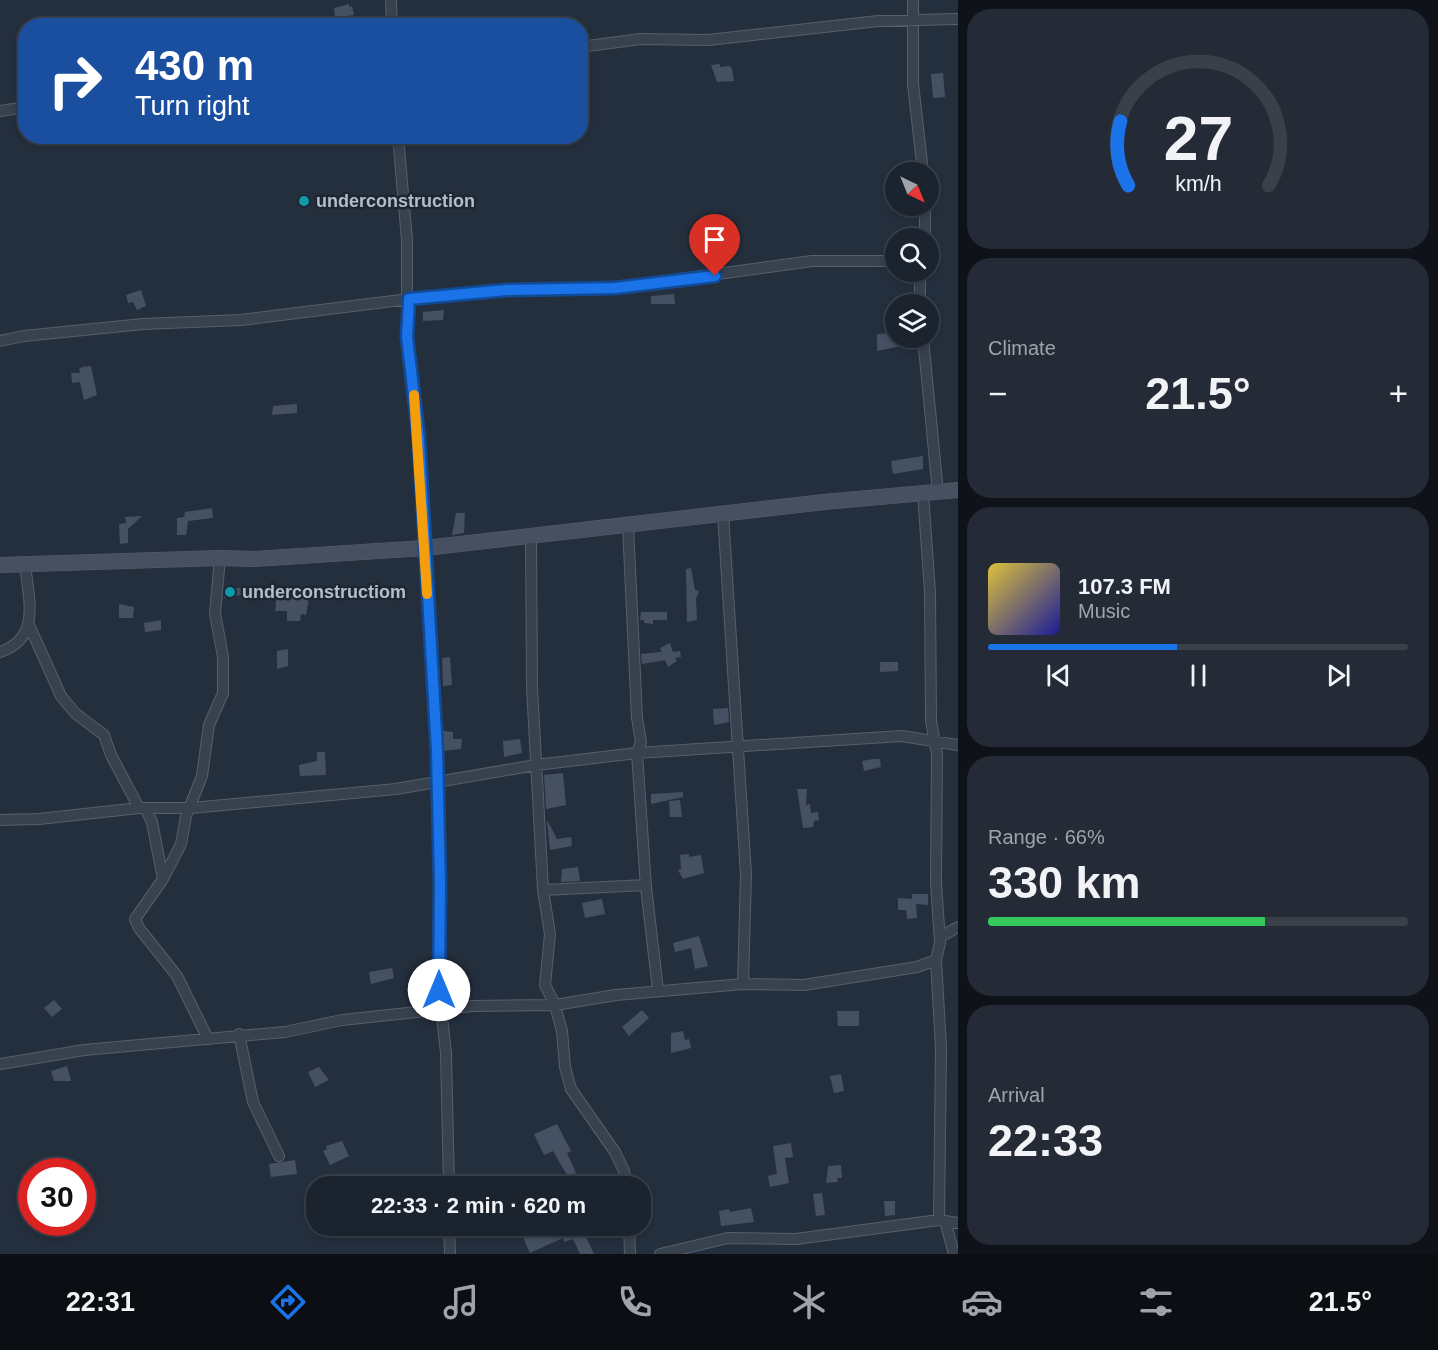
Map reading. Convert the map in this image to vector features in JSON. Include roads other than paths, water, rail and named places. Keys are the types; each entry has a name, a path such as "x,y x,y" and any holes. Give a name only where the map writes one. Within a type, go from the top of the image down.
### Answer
{"street":[{"path":"391,0 392,18"},
{"path":"913,0 913,84 922,162"},
{"path":"588,45 641,39 708,40 878,21 958,20"},
{"path":"0,111 18,108"},
{"path":"399,144 409,299 407,337 419,439 437,780 441,1011 446,1053 449,1176"},
{"path":"0,341 24,336 143,324 241,320 409,299 507,290 615,288 812,261 885,261"},
{"path":"923,348 930,492 932,740 936,754 936,882 940,937 936,960 941,1083 942,1220 954,1254"},
{"path":"0,565 220,558 254,559 424,548 958,490"},
{"path":"723,514 746,874 743,984"},
{"path":"628,526 637,718 641,742 637,753 646,885 658,990"},
{"path":"531,537 532,687 543,890 550,934 545,981 562,1031 568,1083 615,1152 625,1176"},
{"path":"208,1038 177,976 136,923 137,915 163,879 181,844 186,816 202,776 209,725 224,687 215,613 220,558"},
{"path":"25,563 29,625 61,696 75,713 104,735 111,755 152,822 163,879"},
{"path":"0,652 15,646 29,625"},
{"path":"0,820 39,819 142,808 190,808 396,789 437,780 536,765 637,753 902,736 958,745"},
{"path":"543,890 646,885"},
{"path":"940,937 958,927"},
{"path":"0,1064 84,1050 239,1034 285,1032 342,1020 496,1005 555,1005 658,990 743,984 804,985 917,967 936,960"},
{"path":"239,1034 254,1102 279,1156"},
{"path":"660,1254 728,1238 796,1239 868,1227 942,1220 958,1223"},
{"path":"449,1236 450,1254"},
{"path":"629,1236 630,1254"}],"place":[{"name":"underconstruction","path":"304,201"},
{"name":"underconstructiom","path":"230,592"}]}
